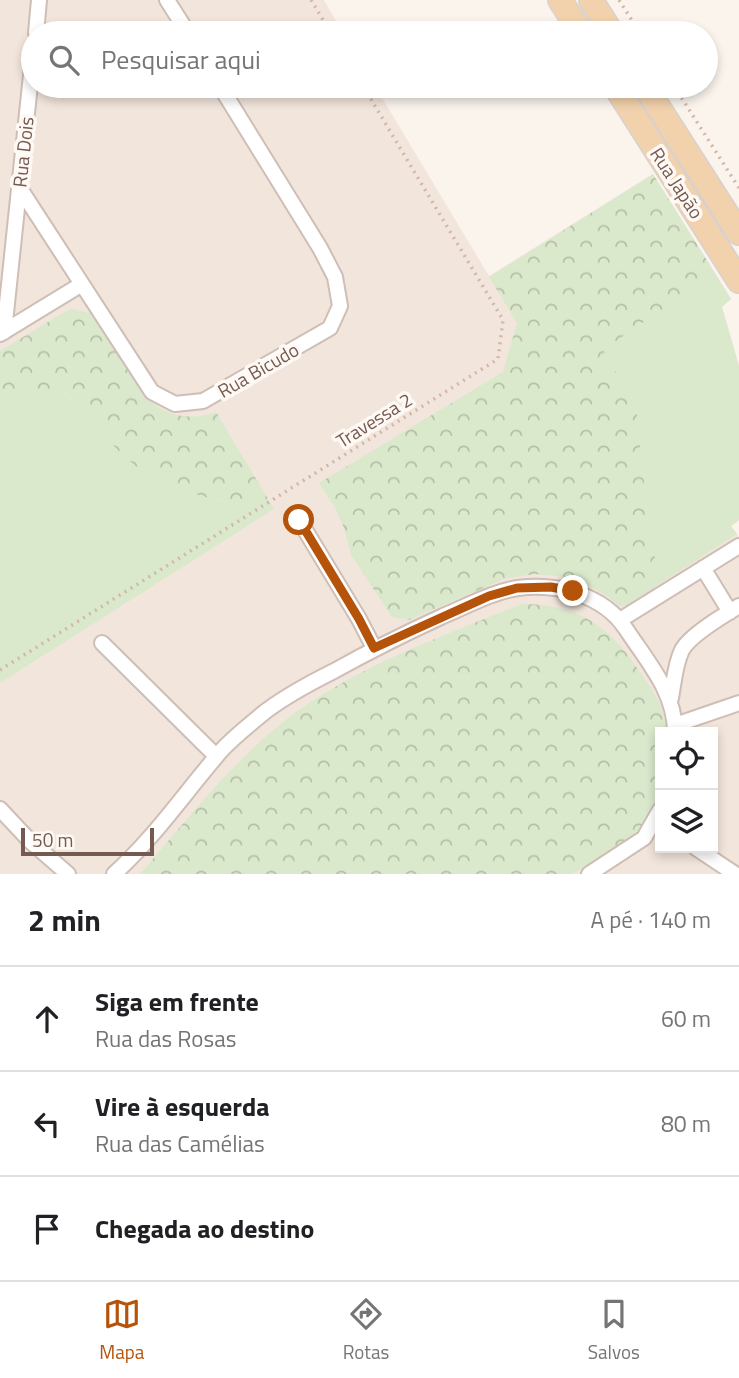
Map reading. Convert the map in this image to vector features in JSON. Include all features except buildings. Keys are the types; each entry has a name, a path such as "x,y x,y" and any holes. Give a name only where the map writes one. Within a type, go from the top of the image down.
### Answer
{"main road":[{"path":"560,0 574,21"},
{"path":"591,0 604,21"},
{"name":"Rua Japão","path":"623,98 734,273 739,295"},
{"name":"Rua Japão","path":"653,98 739,233"}],"street":[{"path":"37,21 39,0"},
{"path":"167,0 180,21"},
{"name":"Rua Dois","path":"2,333 29,98"},
{"name":"Rua Bicudo","path":"19,187 152,391 175,404 203,401 330,328 340,306 335,276 320,248 227,98"},
{"path":"2,333 82,284"},
{"path":"299,520 374,648"},
{"path":"620,620 739,546"},
{"path":"675,727 671,698 682,650 688,641 735,609 703,568"},
{"path":"114,874 128,862 216,756 264,712 374,648 489,596 517,588 551,587 573,591 596,602 620,620 671,698"},
{"path":"102,643 216,756"},
{"path":"678,727 739,703"},
{"path":"0,809 30,841 68,874"},
{"path":"589,874 644,838 655,823"},
{"path":"704,853 735,874"}],"path":[{"path":"311,0 324,21"},
{"path":"619,0 632,21"},
{"name":"Travessa 2","path":"0,670 498,359 503,320 369,98"},
{"path":"682,98 739,188"}],"shaded area":[{"path":"0,0 324,0 336,21 21,21 21,98 382,98 489,276 653,174 731,299 722,307 739,366 739,520 731,526 739,537 739,874 0,874"}],"green space":[{"path":"653,174 715,273 603,350 636,406 651,550 667,579 627,605 619,606 581,581 535,574 504,579 409,620 392,617 351,555 344,528 319,483 503,372 517,323 489,277"},
{"path":"715,273 731,299 722,307 739,366 739,520 731,526 737,534 667,579 651,550 636,406 603,350"},
{"path":"73,309 90,313 143,394 159,408 186,416 216,412 274,509 213,499 174,488 156,479 123,455 72,398 62,392 44,389 35,391 0,408 0,351"},
{"path":"40,388 54,390 77,403 124,456 155,478 198,495 274,509 0,683 0,408 25,393"},
{"path":"522,604 560,608 590,620 603,629 627,654 653,692 661,706 667,727 655,727 655,808 648,818 625,841 572,874 140,874 236,765 271,732 329,691 423,644"}],"route":[{"path":"299,520 374,648 489,596 517,588 551,587 573,591"}]}
